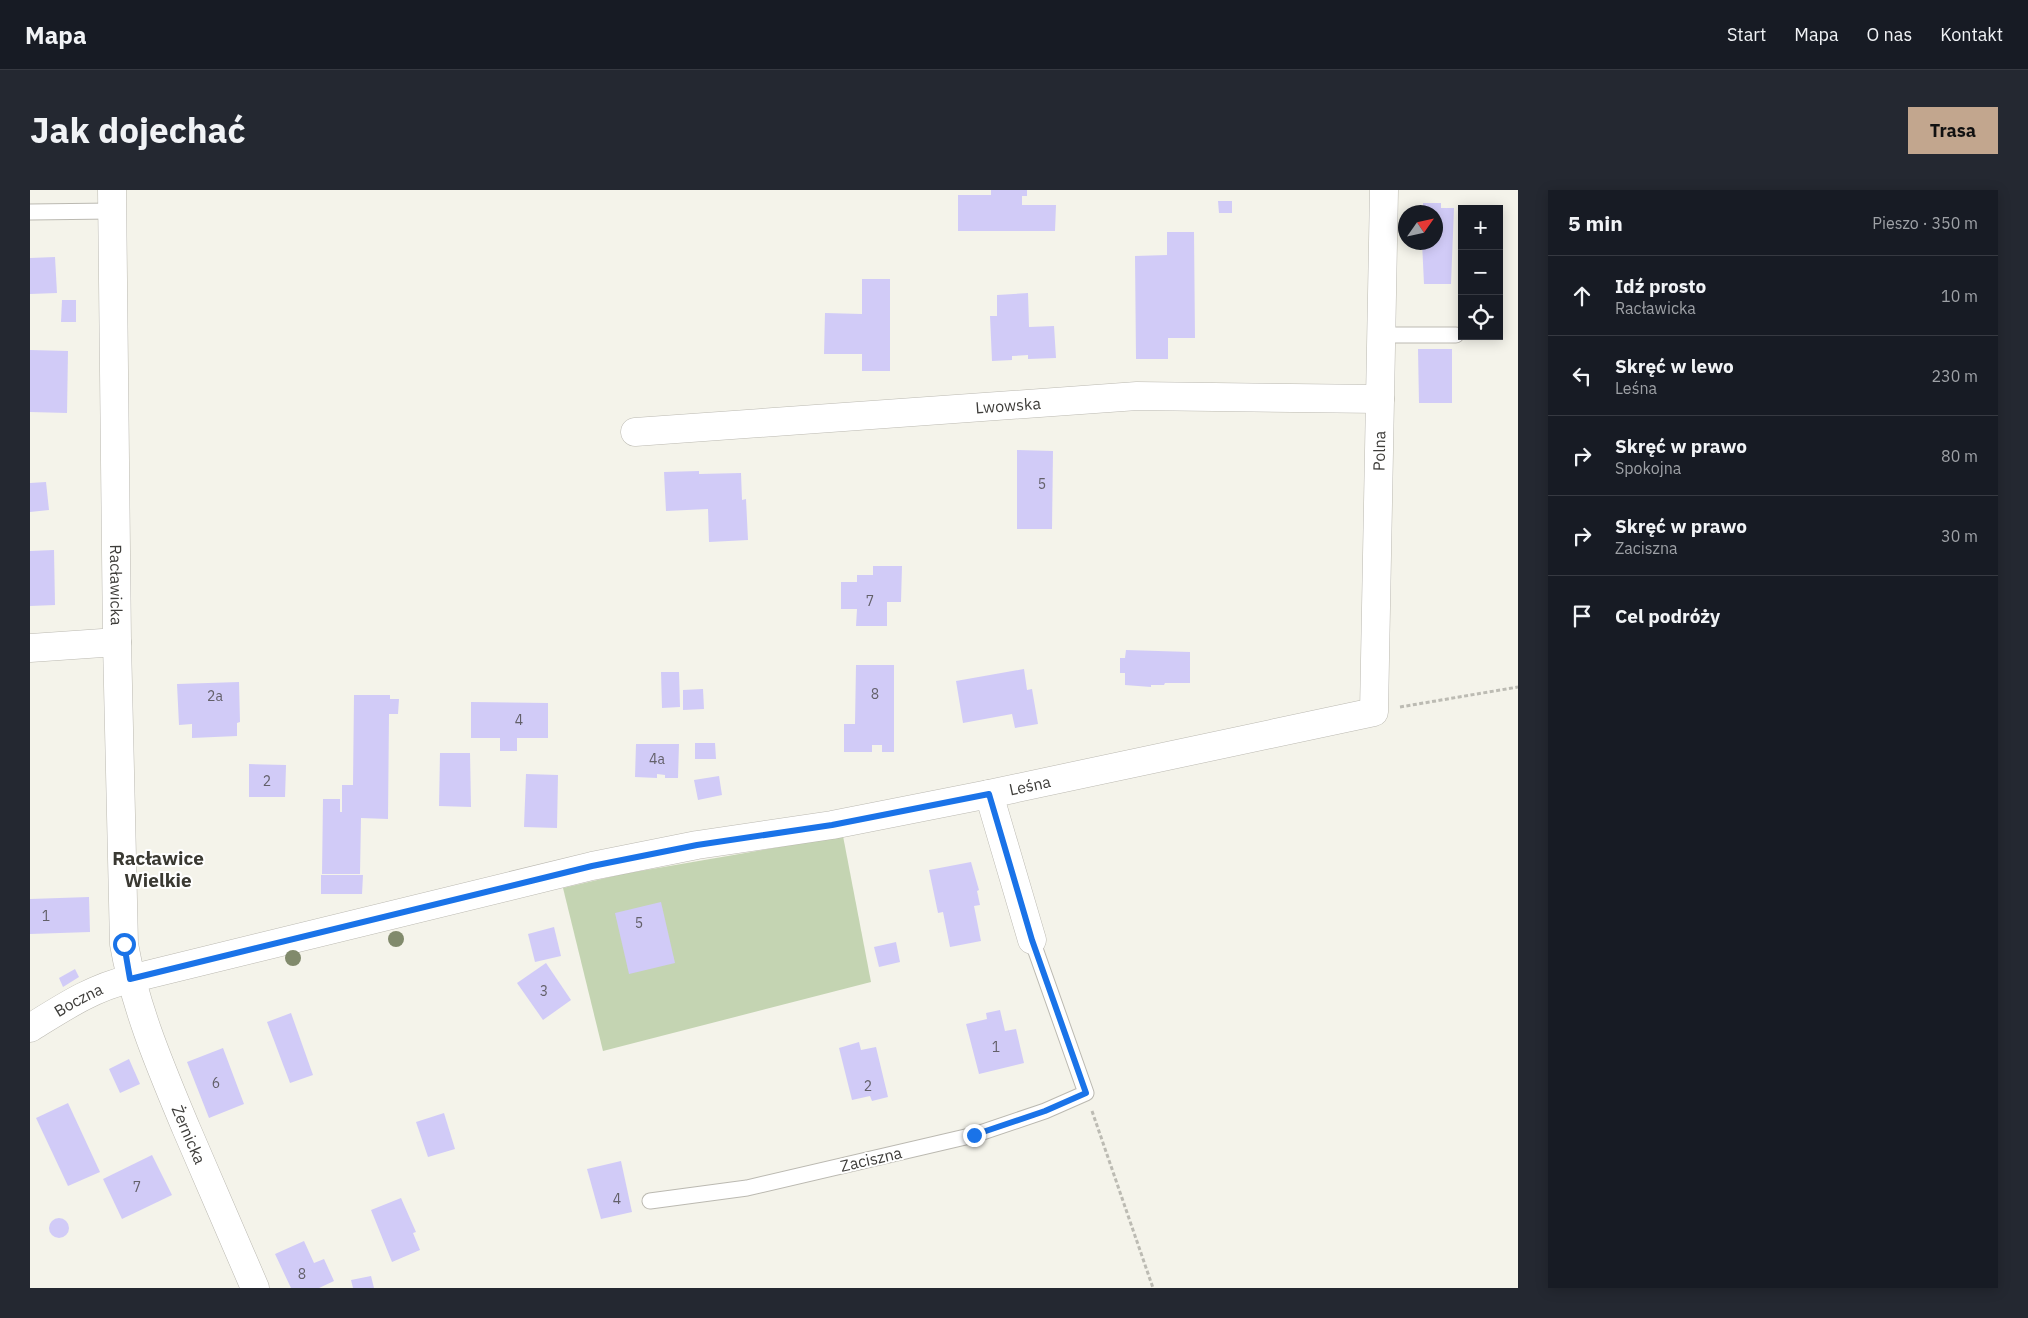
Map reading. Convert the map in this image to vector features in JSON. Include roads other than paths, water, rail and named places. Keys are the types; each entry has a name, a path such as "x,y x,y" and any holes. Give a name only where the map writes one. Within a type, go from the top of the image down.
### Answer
{"street":[{"name":"Polna","path":"1374,712 1384,190"},
{"name":"Racławicka","path":"112,200 117,642 124,944 130,979"},
{"name":"Lwowska","path":"635,432 1136,396 1380,399"},
{"path":"30,648 117,642"},
{"name":"Leśna","path":"130,979 592,866 697,845 832,825 989,794 1374,712"},
{"path":"989,794 1032,940"},
{"name":"Boczna","path":"30,1028 78,998 107,984 130,979"},
{"name":"Żernicka","path":"130,979 138,1006 174,1100 256,1288"}],"lane":[{"path":"30,212 112,200"},
{"path":"1381,336 1456,336"},
{"name":"Zaciszna","path":"650,1201 747,1188 974,1135 1045,1111 1086,1093 1032,940"}],"district":[{"name":"Racławice Wielkie","path":"158,869"}]}
